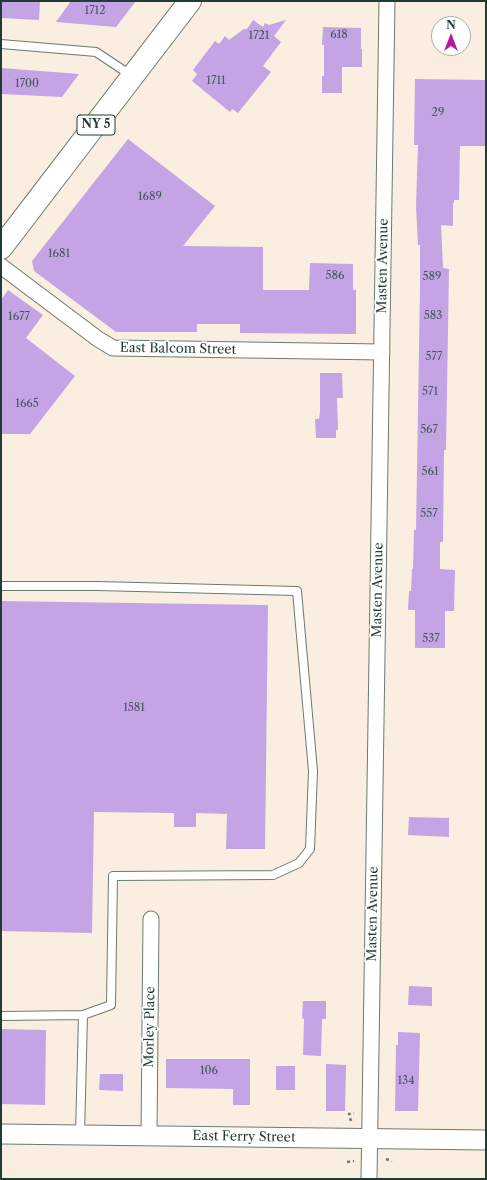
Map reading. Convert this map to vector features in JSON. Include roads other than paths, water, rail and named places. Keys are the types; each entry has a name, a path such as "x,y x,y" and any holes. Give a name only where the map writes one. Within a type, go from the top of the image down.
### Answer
{"main road":[{"name":"NY 5","path":"1,248 190,1"}],"street":[{"name":"Masten Avenue","path":"369,1179 387,1"},
{"name":"East Balcom Street","path":"1,266 98,339 113,348 382,352"},
{"name":"Morley Place","path":"149,1136 151,919"},
{"name":"East Ferry Street","path":"1,1134 486,1140"}],"lane":[{"path":"1,44 96,52 132,77"},
{"path":"1,586 97,586 297,591 313,771 310,849 299,863 273,875 113,876 111,1004 83,1015 1,1016"},
{"path":"80,1135 83,1015"}]}
